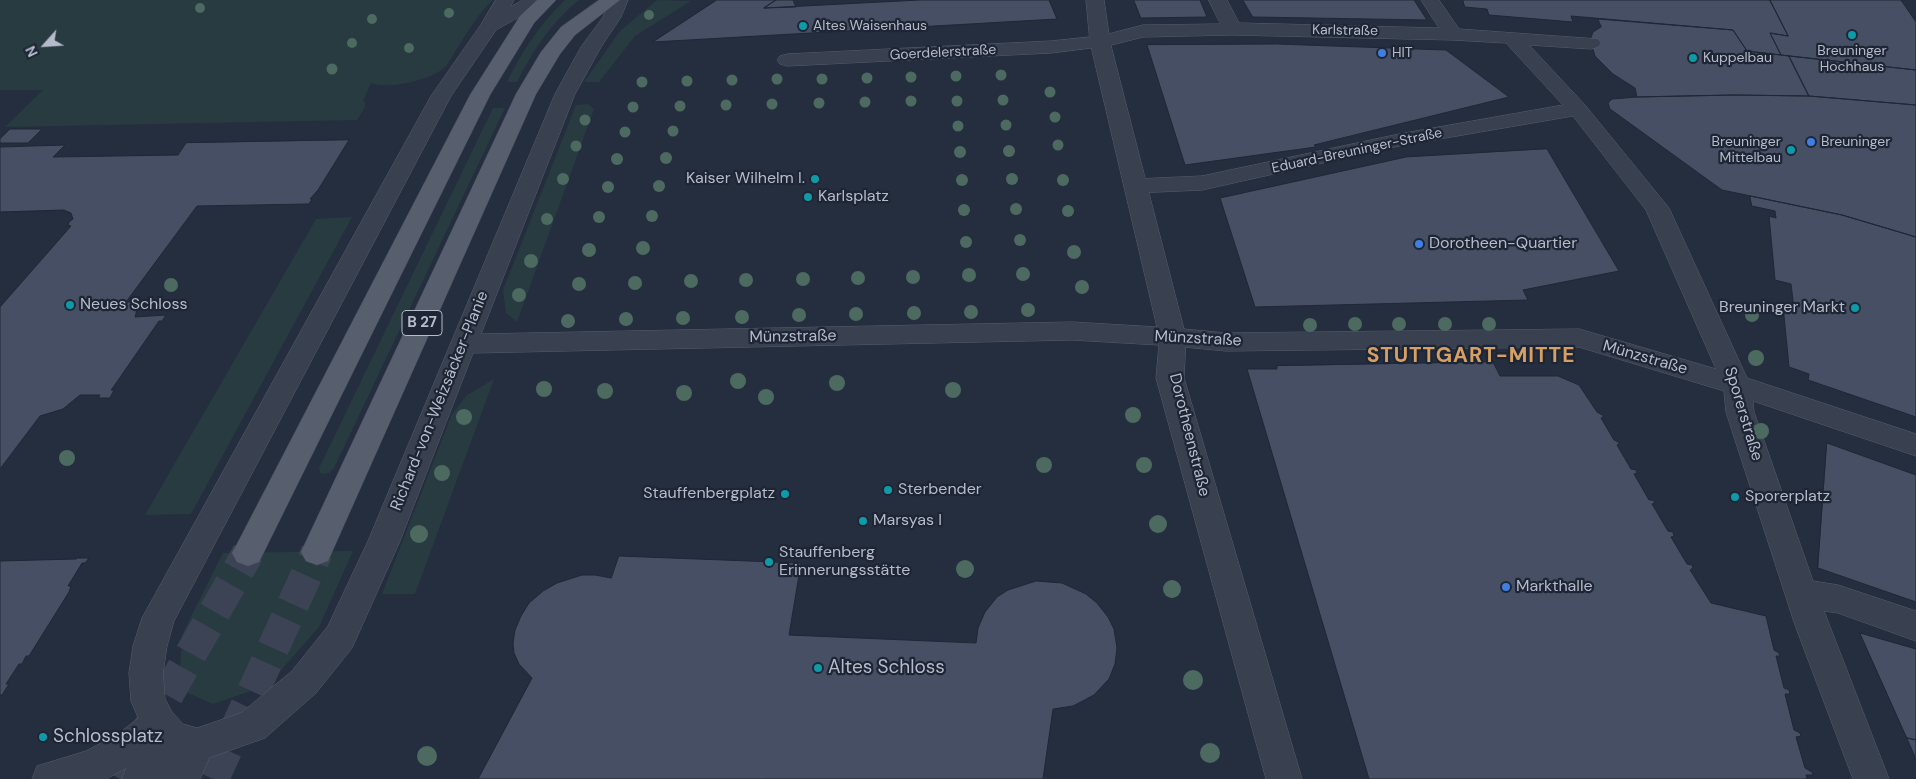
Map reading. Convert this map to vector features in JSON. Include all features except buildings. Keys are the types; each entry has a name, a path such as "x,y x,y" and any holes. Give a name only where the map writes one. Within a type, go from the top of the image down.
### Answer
{"main road":[{"path":"248,553 480,95 527,20 547,0"},
{"name":"B 27","path":"318,552 526,94 551,52 568,31 611,0"}],"street":[{"path":"181,779 180,737 148,701 146,673 150,646 158,618 441,96 489,27 505,0"},
{"path":"489,27 536,0"},
{"name":"Richard-von-Weizsäcker-Planie","path":"180,737 252,726 304,682 340,637 384,541 565,94 591,47 612,17 619,0"},
{"name":"Dorotheenstraße","path":"1095,0 1100,42 1172,337 1170,378 1284,779"},
{"path":"1218,0 1232,29"},
{"path":"1430,0 1453,34"},
{"name":"Karlstraße","path":"1100,42 1143,32 1232,29 1453,34 1590,44"},
{"name":"Sporerstraße","path":"1512,38 1578,110 1657,208 1737,384 1740,412 1802,594 1871,779"},
{"name":"Goerdelerstraße","path":"787,60 1051,47 1100,42"},
{"name":"Eduard-Breuninger-Straße","path":"1134,186 1202,183 1399,140 1578,110"},
{"name":"Münzstraße","path":"463,344 1072,331 1226,342 1579,338 1737,384 1916,445"},
{"path":"1802,594 1838,599 1916,626"},
{"path":"50,779 92,767 131,746 180,737"},
{"path":"140,779 180,737"}],"green space":[{"path":"0,0 493,0 474,22 450,60 439,72 420,80 398,84 378,85 371,83 363,101 365,102 365,107 357,120 5,127 43,90 0,90"},
{"path":"565,0 579,0 551,28 517,82 507,82 532,38"},
{"path":"657,0 691,1 635,36 599,82 584,82 620,31"},
{"path":"588,104 594,109 517,322 506,313 503,290 576,105"},
{"path":"493,108 505,108 334,468 329,473 320,473 319,468"},
{"path":"352,217 191,514 145,515 316,219"},
{"path":"494,379 415,594 382,594 452,414 467,395"},
{"path":"353,551 319,627 268,685 213,704 179,689 182,635 223,553"}],"tunnel":[{"path":"213,779 317,552"},
{"path":"120,779 248,553"}],"place":[{"name":"Altes Waisenhaus","path":"803,26"},
{"name":"Breuninger Hochhaus","path":"1852,35"},
{"name":"HIT","path":"1382,53"},
{"name":"Kuppelbau","path":"1693,58"},
{"name":"Breuninger","path":"1811,142"},
{"name":"Breuninger Mittelbau","path":"1791,150"},
{"name":"Kaiser Wilhelm I.","path":"815,179"},
{"name":"Karlsplatz","path":"808,197"},
{"name":"Dorotheen-Quartier","path":"1419,244"},
{"name":"Neues Schloss","path":"70,305"},
{"name":"Breuninger Markt","path":"1855,308"},
{"name":"Sterbender","path":"888,490"},
{"name":"Stauffenbergplatz","path":"785,494"},
{"name":"Sporerplatz","path":"1735,497"},
{"name":"Marsyas I","path":"863,521"},
{"name":"Stauffenberg Erinnerungsstätte","path":"769,562"},
{"name":"Markthalle","path":"1506,587"},
{"name":"Altes Schloss","path":"818,668"},
{"name":"Schlossplatz","path":"43,737"}],"district":[{"name":"STUTTGART-MITTE","path":"1471,356"}]}
